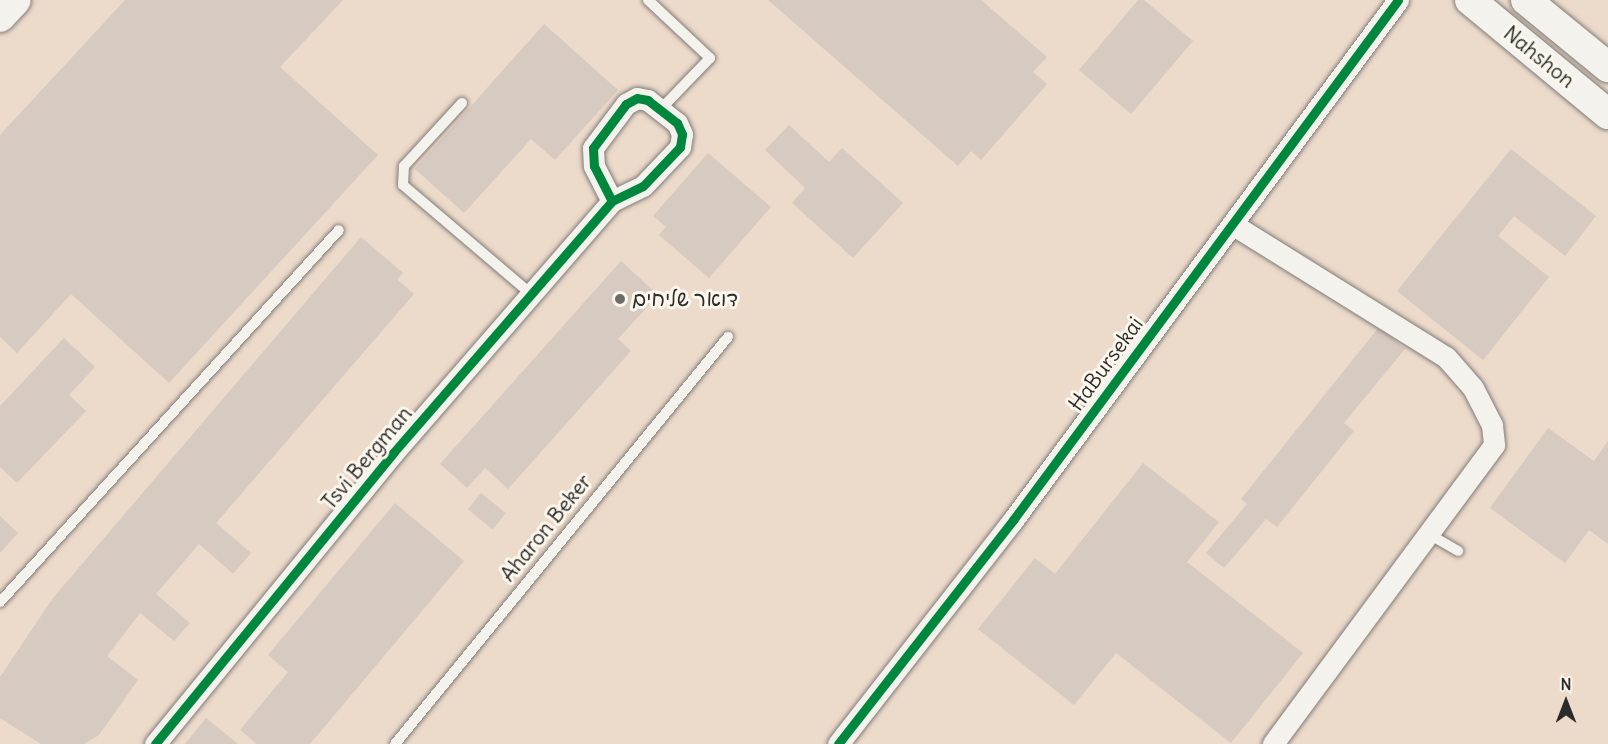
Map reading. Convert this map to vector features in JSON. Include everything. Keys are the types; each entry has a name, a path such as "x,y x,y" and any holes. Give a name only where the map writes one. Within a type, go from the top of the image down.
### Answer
{"street":[{"path":"0,17 16,0"},
{"name":"HaBursekai","path":"838,744 1014,520 1398,0"},
{"name":"Nahshon","path":"1470,0 1608,114"},
{"name":"Nahshon","path":"1526,0 1608,67"},
{"name":"Tsvi Bergman","path":"155,744 393,453 612,201 629,196 643,186 680,147 682,134 677,123 648,100 637,98 626,104 600,134 594,148 594,166 612,201"},
{"path":"1232,224 1446,357 1473,388 1491,425 1494,445 1426,533 1273,744"}],"lane":[{"path":"648,0 710,58 660,110"},
{"path":"462,104 404,166 403,185 531,294"},
{"path":"0,602 339,230"},
{"name":"Aharon Beker","path":"394,744 728,337"},
{"path":"1426,533 1458,551"}],"shaded area":[{"path":"0,0 1608,0 1608,744 0,744"}],"building":[{"path":"125,0 343,0 280,67 378,155 169,383 71,294 17,353 0,337 0,135"},
{"path":"768,0 981,0 1047,57 1033,72 1047,84 981,160 971,151 958,166"},
{"path":"1138,0 1144,0 1193,41 1131,114 1079,70"},
{"path":"544,24 618,90 555,160 531,139 464,213 415,169"},
{"path":"789,125 829,162 842,148 903,203 853,258 792,203 805,188 765,150"},
{"path":"1511,149 1596,216 1565,256 1514,216 1498,236 1549,277 1483,360 1397,291"},
{"path":"708,153 771,207 709,278 659,235 666,227 653,216"},
{"path":"361,237 403,273 397,279 414,294 216,523 251,553 233,574 199,544 156,594 190,623 174,641 140,613 107,656 138,680 99,735 84,744 41,744 0,718 0,677 53,598"},
{"path":"621,261 658,295 618,339 631,351 508,489 485,468 467,488 440,464"},
{"path":"1379,327 1405,349 1344,423 1354,431 1277,527 1266,519 1224,568 1206,553 1247,504 1241,499"},
{"path":"64,338 95,367 69,395 86,411 17,483 0,467 0,406"},
{"path":"1548,428 1594,461 1608,441 1608,544 1589,530 1565,563 1490,508"},
{"path":"1143,463 1219,522 1187,562 1303,653 1231,743 1116,653 1074,705 978,629 1035,558 1055,574"},
{"path":"481,493 506,513 493,529 468,509"},
{"path":"395,503 464,561 310,744 257,744 240,730 288,672 268,655"},
{"path":"0,516 18,533 0,553"},
{"path":"206,718 238,744 185,744"}],"cycle path":[{"path":"838,744 1013,520 1398,0"},
{"path":"155,744 393,453 612,201 643,186 680,147 682,134 677,123 648,100 637,98 626,104 593,148 594,166 612,201"}],"place":[{"name":"דואר שליחים","path":"620,299"}]}
